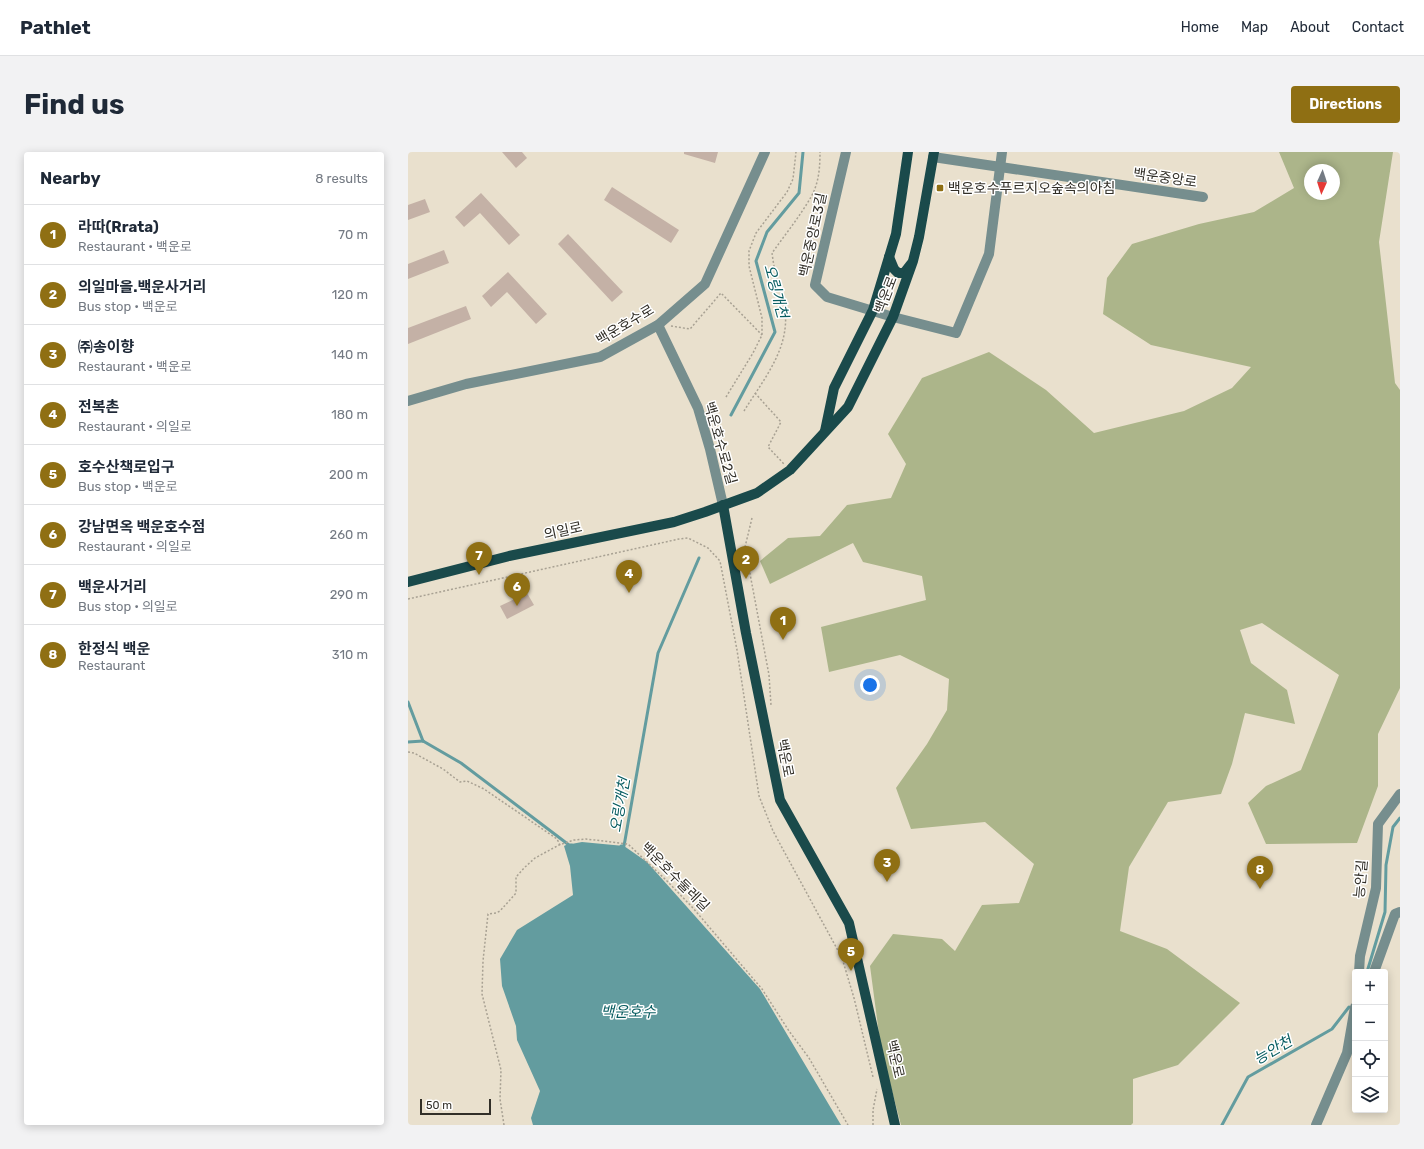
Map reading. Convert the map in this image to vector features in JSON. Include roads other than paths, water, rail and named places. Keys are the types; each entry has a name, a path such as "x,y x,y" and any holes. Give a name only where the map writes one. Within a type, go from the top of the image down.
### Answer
{"main road":[{"name":"백운로","path":"825,431 834,388 874,310 896,234 908,152"},
{"name":"백운로","path":"895,1125 885,1075 849,923 780,800 746,633 723,505 757,493 790,470 848,407 893,317 913,261 920,237 934,154"},
{"path":"889,257 894,270 898,273 904,272 913,261"},
{"name":"의일로","path":"408,582 509,556 674,522 723,505"}],"street":[{"name":"백운호수로","path":"408,401 466,384 600,357 658,325 705,284 766,152"},
{"name":"백운중앙로3길","path":"846,152 815,285 827,297 874,310"},
{"path":"874,310 893,317 956,333 989,254 1002,152"},
{"name":"백운중앙로","path":"934,154 999,168 1203,197"},
{"name":"백운호수로2길","path":"658,325 698,408 710,449 723,505"},
{"name":"능안길","path":"1359,969 1360,956 1376,888 1378,824 1400,794"},
{"path":"1375,969 1395,914 1400,912"},
{"path":"1316,1125 1347,1053 1352,1036"}],"water":[{"name":"백운호수","path":"582,842 624,846 647,862 760,989 841,1125 533,1125 531,1118 540,1091 517,1040 516,1026 502,986 500,959 517,930 573,895 570,866 564,846"}],"waterway":[{"name":"오링개천","path":"731,415 775,332 756,261 767,232 799,193 803,152"},
{"name":"오링개천","path":"621,846 624,846 658,653 699,558"},
{"path":"408,702 423,741"},
{"path":"423,741 461,763 569,845 572,845"},
{"path":"408,742 423,741"},
{"name":"능안천","path":"1368,969 1385,912 1386,865 1393,827 1400,818"},
{"name":"능안천","path":"1222,1125 1248,1077 1332,1029 1349,1007"}],"place":[{"name":"백운호수푸르지오숲속의아침","path":"940,188"},
{"name":"백운사거리","path":"479,575"},
{"name":"의일마을.백운사거리","path":"746,579"},
{"name":"전복촌","path":"629,593"},
{"name":"강남면옥 백운호수점","path":"517,606"},
{"name":"라따(Rrata)","path":"783,640"},
{"name":"㈜송이향","path":"887,882"},
{"name":"한정식 백운","path":"1260,889"},
{"name":"호수산책로입구","path":"851,971"}]}
